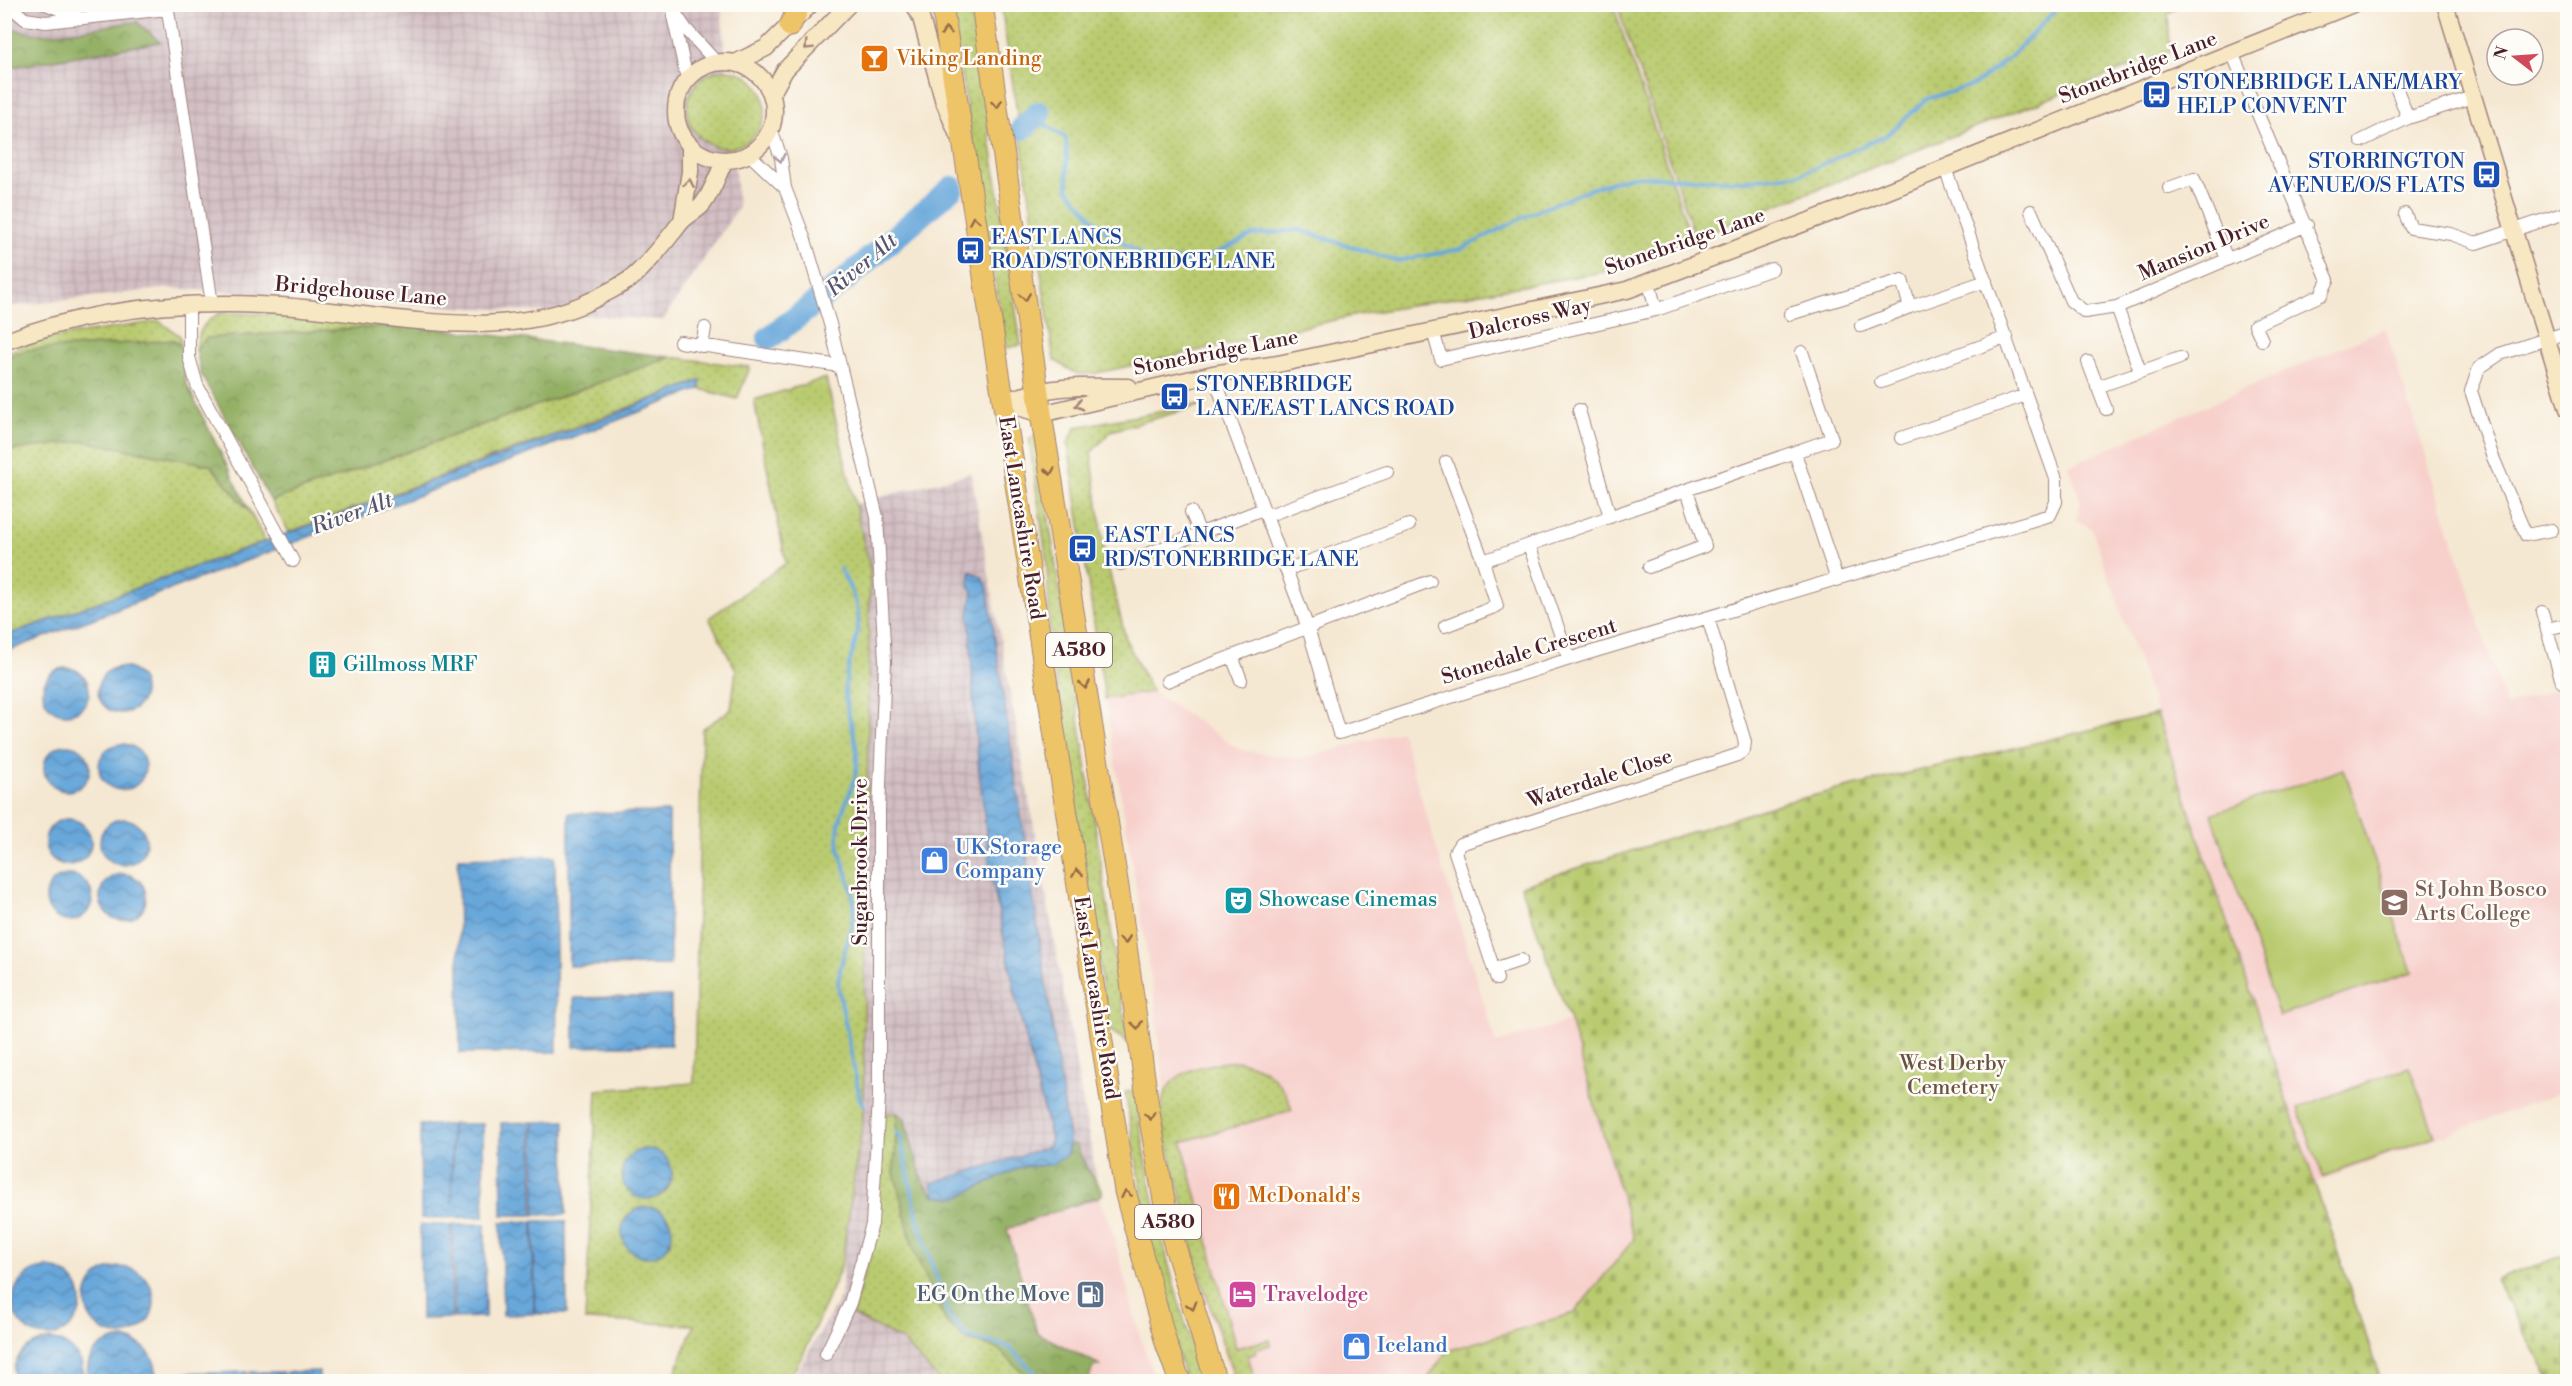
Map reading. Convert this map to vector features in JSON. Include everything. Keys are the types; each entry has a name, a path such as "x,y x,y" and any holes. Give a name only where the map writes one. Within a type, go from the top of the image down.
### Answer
{"highway":[{"path":"790,26 800,4"},
{"name":"East Lancashire Road","path":"942,4 1125,1191 1166,1343 1180,1382"},
{"name":"East Lancashire Road","path":"982,4 1037,390 1118,887 1149,1113 1168,1223 1216,1382"}],"street":[{"path":"7,4 25,19 46,22 167,7 212,304"},
{"path":"46,4 82,18"},
{"path":"737,62 766,48 811,4"},
{"path":"772,93 785,70 849,4"},
{"path":"914,4 921,18 943,99 964,151"},
{"name":"Stonebridge Lane","path":"1041,414 1156,387 1433,331 1649,283 2233,55 2353,4"},
{"path":"2445,4 2568,409"},
{"path":"670,7 716,62"},
{"path":"670,7 687,79"},
{"path":"2233,55 2307,225 2328,280 2321,295 2255,326 2262,340"},
{"path":"716,62 737,62 752,69 764,79 772,93 774,117 771,129 762,143 749,154 725,160 706,156 682,136 676,113 677,100 687,79 700,68 716,62"},
{"path":"2393,79 2408,118"},
{"path":"2361,141 2408,118 2473,97"},
{"path":"771,129 781,158 785,188"},
{"name":"Bridgehouse Lane","path":"682,221 690,172 690,145"},
{"path":"749,154 785,188"},
{"name":"Bridgehouse Lane","path":"4,342 33,331 99,314 212,304 281,306 481,325 536,319 584,306 632,278 666,244 682,221 703,204 725,160"},
{"name":"Stonedale Crescent","path":"1213,375 1308,628 1339,733 1569,659 2050,515 2056,502 2055,479 2007,337 1945,168"},
{"path":"2169,188 2194,179 2227,259"},
{"name":"Sugarbrook Drive","path":"785,188 805,240 840,366 877,517 885,661 879,810 879,1097 872,1224 850,1304 826,1354"},
{"name":"Mansion Drive","path":"2031,211 2071,302 2085,312 2117,306 2307,225"},
{"path":"2405,214 2410,228 2451,234 2476,243 2568,212"},
{"name":"Dalcross Way","path":"1433,331 1441,359 1656,310 1772,269"},
{"path":"1790,314 1902,280 1910,307"},
{"path":"1862,326 1986,281"},
{"path":"1649,283 1656,310"},
{"path":"189,306 189,357 197,386 294,561"},
{"path":"2117,306 2140,371"},
{"path":"702,346 705,328"},
{"path":"2552,530 2526,535 2493,455 2471,391 2479,368 2500,354 2568,332"},
{"path":"1881,382 2007,337"},
{"path":"680,342 840,366"},
{"path":"1484,561 1832,439 1802,352"},
{"path":"2097,387 2180,358"},
{"path":"2088,362 2106,410"},
{"path":"1002,402 1037,390 1065,386 1156,387"},
{"path":"1901,438 2026,395"},
{"path":"1002,402 1041,414"},
{"path":"1579,410 1610,517"},
{"path":"1795,453 1837,580"},
{"path":"1445,626 1497,606 1484,561 1446,462"},
{"path":"1121,564 1200,533 1387,472"},
{"path":"1649,567 1705,546 1687,490"},
{"path":"1191,512 1200,533"},
{"path":"1286,570 1409,525"},
{"path":"1529,545 1569,659"},
{"path":"1167,681 1430,581"},
{"path":"2542,612 2562,682"},
{"name":"Waterdale Close","path":"1521,960 1496,974 1455,852 1460,844 1737,755 1744,750 1745,742 1708,618"},
{"path":"2547,629 2568,624"},
{"path":"1232,656 1241,680"}],"shaded area":[{"path":"4,5 721,5 738,208 663,320 169,288 5,307"},
{"name":"St John Bosco Arts College","path":"2385,328 2506,706 2567,685 2567,1090 2315,1183 2157,714 2092,529 2076,520 2081,503 2068,466"},
{"path":"971,473 1100,1199 930,1248 975,1381 791,1382 841,1296 866,902 871,618 855,504"},
{"path":"1152,692 1241,750 1302,759 1401,731 1496,1043 1570,1021 1634,1239 1574,1313 1447,1351 1426,1381 1233,1381 1197,1280 1171,1151 1155,1002 1105,699"},
{"path":"1100,1199 1109,1219 1141,1340 1156,1381 1088,1381 1093,1367 1099,1364 1037,1334 1007,1228"}],"green space":[{"path":"1617,4 2180,5 2168,14 2170,51 1695,237"},
{"path":"950,5 970,5 1021,345 1006,348"},
{"path":"1001,5 1613,5 1691,238 1602,272 1357,315 1093,374 1077,374 1054,360"},
{"path":"137,22 160,42 5,68 5,23 17,30 50,34"},
{"path":"718,70 734,70 748,76 759,87 765,101 765,117 759,131 748,142 734,148 718,148 704,142 693,131 687,117 687,101 693,87 704,76"},
{"path":"220,313 274,314 408,325 207,338 196,349 203,327"},
{"path":"159,321 180,336 181,346 174,340 27,350 5,357 5,353 38,340"},
{"path":"408,325 671,357 271,501 201,374 196,349 207,338"},
{"path":"174,340 181,346 186,383 250,512 210,465 84,441 5,451 5,357 27,350"},
{"path":"671,357 750,367 737,399 700,389 700,381 289,532 271,501"},
{"path":"826,378 870,568 863,1118 841,1267 804,1353 788,1381 669,1381 675,1373 694,1325 585,1320 597,1090 694,1083 702,729 731,710 736,670 709,618 786,563 754,400"},
{"path":"1209,403 1111,431 1091,453 1105,554 1126,640 1152,692 1105,699 1068,443 1076,427"},
{"path":"1036,435 1128,1042 1109,1030 1050,642 1047,563 1029,439"},
{"path":"84,441 210,465 250,512 265,541 5,636 5,451"},
{"name":"West Derby Cemetery","path":"2157,714 2381,1381 1426,1381 1447,1351 1574,1313 1634,1239 1570,1021 1521,886 1782,803"},
{"path":"2344,769 2412,972 2279,1016 2212,814"},
{"path":"1239,1061 1258,1067 1273,1077 1284,1091 1292,1110 1182,1142 1236,1348 1269,1340 1270,1345 1256,1349 1256,1353 1248,1356 1255,1381 1236,1381 1200,1277 1185,1218 1188,1216 1186,1205 1183,1206 1163,1128 1162,1107 1167,1090 1179,1076 1203,1066"},
{"path":"2409,1067 2435,1136 2323,1177 2298,1108"},
{"path":"1135,1091 1162,1238 1181,1309 1205,1381 1186,1381 1149,1262 1148,1229 1125,1092"},
{"path":"897,1113 894,1172 914,1251 946,1322 965,1339 998,1348 1032,1381 940,1381 903,1341 852,1315 875,1236 883,1114"},
{"path":"897,1113 904,1118 923,1182 935,1196 956,1198 1021,1166 1050,1165 1065,1157 1070,1145 1076,1145 1086,1167 1102,1189 1102,1195 1007,1229 1037,1333 1100,1365 1093,1367 1088,1381 1032,1381 998,1349 965,1339 946,1322 914,1251 894,1172"},
{"path":"2567,1254 2567,1381 2550,1381 2496,1280"}],"water":[{"path":"701,380 700,389 5,652 5,636 605,418"},
{"path":"970,571 981,576 987,585 1070,1145 1065,1157 1050,1165 1021,1167 956,1198 935,1196 932,1183 1048,1147 1051,1139 1019,1011 990,870 975,730 969,613 973,592 969,586"},
{"path":"121,667 137,674 144,690 137,706 121,713 105,706 98,690 105,674"},
{"path":"66,668 82,675 89,691 82,707 66,714 50,707 43,691 50,675"},
{"path":"122,744 138,751 145,767 138,783 122,790 106,783 99,767 106,751"},
{"path":"67,745 83,752 90,768 83,784 67,791 51,784 44,768 51,752"},
{"path":"669,812 670,965 569,966 569,813"},
{"path":"68,819 84,826 91,842 84,858 68,865 52,858 45,842 52,826"},
{"path":"123,819 139,826 146,842 139,858 123,865 107,858 100,842 107,826"},
{"path":"555,856 557,1052 460,1053 458,858"},
{"path":"123,874 139,881 146,897 139,913 123,920 107,913 100,897 107,881"},
{"path":"69,875 85,882 92,898 85,914 69,921 53,914 46,898 53,882"},
{"path":"671,996 671,1045 574,1047 574,998"},
{"path":"565,1121 566,1214 535,1215 534,1122"},
{"path":"532,1122 533,1215 502,1215 501,1123"},
{"path":"452,1124 483,1124 484,1217 421,1218 420,1125 451,1125 452,1204"},
{"path":"647,1149 656,1151 667,1160 672,1174 670,1183 661,1194 647,1199 638,1197 627,1188 622,1174 624,1165 633,1154"},
{"path":"647,1207 656,1209 667,1218 672,1232 670,1241 661,1252 647,1257 638,1255 627,1246 622,1232 624,1223 633,1212"},
{"path":"533,1221 534,1314 503,1315 501,1222"},
{"path":"534,1221 566,1221 567,1314 535,1314"},
{"path":"485,1224 485,1317 454,1318 453,1225"},
{"path":"420,1225 451,1225 452,1318 421,1319"},
{"path":"113,1267 127,1267 139,1272 149,1282 154,1301 149,1320 139,1330 127,1335 113,1335 101,1330 91,1320 86,1308 86,1294 91,1282 101,1272"},
{"path":"40,1268 54,1268 66,1273 76,1283 81,1302 76,1321 66,1331 54,1336 40,1336 28,1331 18,1321 13,1309 13,1295 18,1283 28,1273"},
{"path":"124,1338 132,1340 149,1353 155,1366 155,1381 89,1381 88,1364 95,1351 108,1342"},
{"path":"51,1339 71,1349 80,1359 82,1381 15,1381 15,1365 22,1352 35,1343"},
{"path":"319,1371 319,1381 286,1381 286,1372"},
{"path":"212,1372 213,1381 179,1381 179,1373"},
{"path":"247,1372 247,1381 214,1381 214,1373"},
{"path":"250,1372 283,1372 283,1381 250,1381"}],"waterway":[{"path":"1034,118 1066,138 1068,189 1101,228 1146,258 1199,262 1252,235 1299,230 1397,261 1461,249 1528,215 1590,189 1632,176 1741,181 1801,174 1887,135 1927,99 1974,85 2011,56 2061,4"},
{"name":"River Alt","path":"1023,128 1039,113"},
{"name":"River Alt","path":"769,338 839,285 952,188"},
{"path":"840,569 855,600 858,628 845,692 857,751 856,772 838,834 840,852 853,896 854,915 838,985 860,1099 864,1106"},
{"path":"896,1132 900,1135 918,1220 949,1316 966,1337 1009,1347 1044,1382"}],"place":[{"name":"Viking Landing","path":"875,59"},
{"name":"STONEBRIDGE LANE/MARY HELP CONVENT","path":"2156,95"},
{"name":"STORRINGTON AVENUE/O/S FLATS","path":"2486,174"},
{"name":"EAST LANCS ROAD/STONEBRIDGE LANE","path":"970,250"},
{"name":"STONEBRIDGE LANE/EAST LANCS ROAD","path":"1175,397"},
{"name":"EAST LANCS RD/STONEBRIDGE LANE","path":"1083,548"},
{"name":"Gillmoss MRF","path":"322,665"},
{"name":"UK Storage Company","path":"934,860"},
{"name":"Showcase Cinemas","path":"1238,900"},
{"name":"St John Bosco Arts College","path":"2394,902"},
{"name":"McDonald's","path":"1227,1196"},
{"name":"EG On the Move","path":"1091,1295"},
{"name":"Travelodge","path":"1242,1295"},
{"name":"Iceland","path":"1356,1346"}]}
